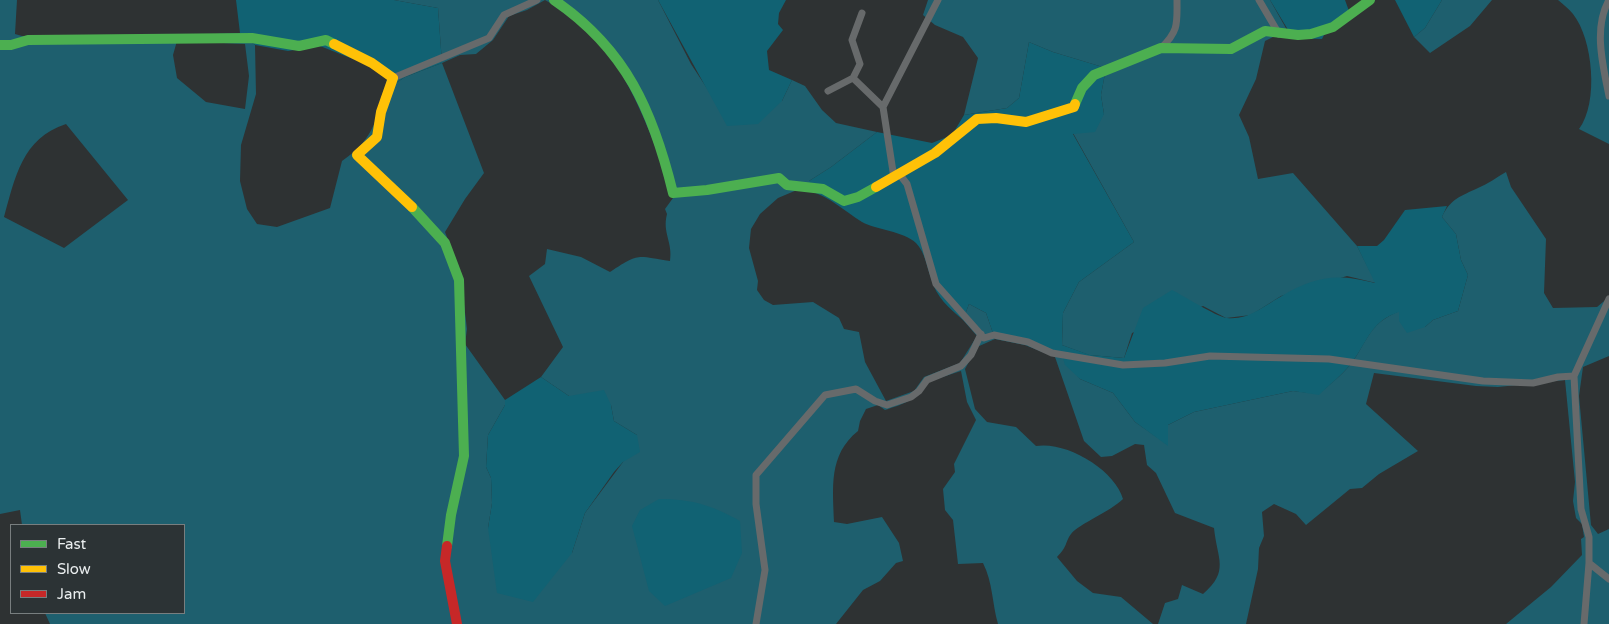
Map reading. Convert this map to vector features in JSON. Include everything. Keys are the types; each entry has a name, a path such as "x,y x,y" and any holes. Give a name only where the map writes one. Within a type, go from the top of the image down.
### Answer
{"street":[{"path":"457,624 445,561 450,515 464,456 460,280 445,243 413,208 357,155 377,137 381,112 393,78 489,38 504,15 537,0"},
{"path":"554,0 571,10 602,39 629,75 657,134 673,193 707,190 779,178 787,185 823,190 844,201 864,196 959,138 977,119 996,118 1026,122 1074,106 1082,88 1094,75 1162,48 1231,49 1265,31 1279,34 1320,34 1340,23 1370,0"},
{"path":"883,107 938,0"},
{"path":"1162,48 1174,36 1177,20 1177,0"},
{"path":"1259,0 1279,34"},
{"path":"1609,0 1604,9 1601,52 1609,96"},
{"path":"828,92 853,78 860,64 852,40 862,13"},
{"path":"0,45 12,45 28,40 252,38 299,46 326,40 372,63 393,78"},
{"path":"853,78 883,107 897,176 907,184 936,284 984,338 994,335 1028,342 1052,352 1123,365 1165,363 1210,356 1330,359 1482,381 1533,384 1558,377 1574,376"},
{"path":"1584,624 1590,563 1589,537 1581,509 1574,376 1609,299"},
{"path":"756,624 765,570 756,504 756,475 825,395 856,388 875,401 887,405 911,397 919,391 926,380 961,366 971,355 980,334"},
{"path":"1590,563 1609,579"}],"shaded area":[{"path":"0,0 17,0 15,34 22,36 166,36 240,33 255,45 256,94 241,145 240,181 247,209 257,224 277,227 330,208 342,161 354,152 369,135 377,116 387,80 396,83 405,77 442,63 484,173 465,199 445,232 460,271 467,329 465,344 505,400 505,405 488,435 486,467 491,478 492,503 488,528 572,553 585,513 623,462 637,435 614,421 611,405 569,396 541,377 563,347 529,276 545,264 547,249 581,257 610,272 627,261 638,257 670,261 671,254 665,209 673,198 646,123 620,71 605,48 588,28 569,13 545,0 658,0 691,64 710,93 782,101 792,80 805,86 822,110 836,123 877,132 831,167 809,181 809,191 797,190 778,198 760,214 751,229 749,248 758,281 757,290 764,300 773,305 813,302 839,318 844,329 859,332 865,362 886,401 914,391 924,377 960,363 977,336 963,320 969,304 986,313 995,339 977,347 965,369 975,409 987,422 1016,427 1036,446 1062,448 1075,453 1100,468 1110,478 1118,488 1123,499 1075,530 1057,557 1077,581 1093,593 1121,597 1153,624 998,624 989,578 983,563 958,564 953,520 945,510 943,489 955,472 954,464 976,420 967,402 961,371 927,382 915,397 898,406 885,410 878,405 866,409 860,421 858,431 848,440 841,451 834,473 834,522 847,524 882,517 899,543 903,561 896,563 880,581 863,590 836,624 50,624 45,614 185,614 185,524 22,524 20,510 0,514","holes":["177,41 245,44 249,76 245,109 206,102 177,78 173,55","66,124 128,200 64,248 4,217 17,174 30,149 51,130"]},
{"path":"236,0 394,0 438,8 442,63 405,77 396,83 363,63 320,46 288,51 255,45 240,33"},
{"path":"394,0 545,0 527,10 509,16 493,40 476,54 460,55 442,63 438,8"},
{"path":"658,0 786,0 779,13 778,24 783,30 767,51 769,70 792,80 782,101 758,124 727,126"},
{"path":"928,0 1270,0 1287,30 1265,41 1256,79 1239,115 1249,137 1258,179 1293,173 1357,246 1376,283 1347,276 1281,296 1251,315 1226,318 1203,306 1132,333 1124,358 1089,355 1062,345 1063,313 1079,282 1134,242 1073,133 1104,114 1101,95 1106,68 1053,52 1029,42 1019,98 1007,108 964,115 978,58 963,37 935,25 923,15"},
{"path":"1270,0 1345,0 1349,11 1363,0 1375,0 1324,35 1322,39 1293,38"},
{"path":"1395,0 1442,0 1425,28 1414,37"},
{"path":"1442,0 1492,0 1470,26 1430,53 1414,37 1425,28"},
{"path":"1558,0 1609,0 1609,144 1579,129 1589,104 1591,71 1589,55 1580,25 1571,12"},
{"path":"1029,42 1053,52 1106,68 1101,95 1104,114 1095,132 1073,134 1134,242 1079,282 1063,313 1062,345 1090,355 1124,358 1143,308 1172,290 1215,314 1227,318 1235,318 1249,315 1293,290 1326,278 1349,278 1375,283 1357,246 1377,246 1384,240 1405,210 1447,206 1442,217 1456,234 1461,260 1468,275 1458,311 1433,320 1425,327 1407,333 1399,321 1399,312 1389,316 1370,334 1346,369 1319,395 1293,391 1194,412 1168,425 1168,446 1135,422 1113,393 1080,379 1065,365 1062,355 1055,357 1025,345 995,339 986,313 969,304 963,320 936,291 924,255 916,243 897,233 862,222 831,201 809,191 809,181 831,167 877,132 932,143 952,135 964,115 1007,108 1019,98"},
{"path":"1506,172 1511,187 1546,239 1544,293 1553,308 1597,307 1609,297 1609,356 1583,367 1579,396 1591,525 1598,534 1609,529 1609,624 1506,624 1551,587 1582,555 1581,539 1584,537 1582,524 1576,518 1573,501 1575,482 1565,380 1498,387 1374,373 1366,404 1418,451 1379,474 1362,488 1350,489 1306,525 1296,514 1274,504 1262,512 1264,536 1259,548 1258,569 1246,624 1158,624 1165,603 1178,599 1182,585 1203,594 1217,578 1220,564 1214,528 1175,513 1156,473 1147,465 1144,445 1135,444 1112,456 1101,457 1084,441 1055,357 1062,355 1080,379 1113,393 1135,422 1168,445 1168,425 1194,412 1293,391 1319,394 1339,377 1356,357 1374,328 1388,316 1399,311 1425,327 1433,320 1458,311 1468,275 1461,260 1456,234 1442,217 1452,202"},
{"path":"541,377 569,396 604,390 611,405 614,421 637,435 640,452 623,462 614,472 585,513 572,553 533,602 497,593 488,528 492,503 491,478 486,467 488,435 505,405 505,400"},
{"path":"659,499 682,500 701,504 740,521 742,553 731,578 665,606 649,591 632,526 640,510"}],"traffic: fast":[{"path":"554,0 579,19 600,39 618,61 633,84 646,109 656,135 673,193 707,190 779,178 787,185 823,189 844,201 858,197 876,187"},
{"path":"1075,104 1082,88 1094,75 1161,48 1231,49 1265,31 1298,35 1311,34 1333,27 1370,0"},
{"path":"0,45 11,45 28,40 252,38 299,46 326,40 334,44"},
{"path":"412,207 445,243 459,280 464,456 451,515 447,546"}],"traffic: slow":[{"path":"334,44 372,63 393,78 381,112 377,137 357,155 412,207"},
{"path":"876,187 935,153 977,119 996,118 1026,122 1074,107 1075,104"}],"traffic: jam":[{"path":"447,546 445,561 457,624"}]}
